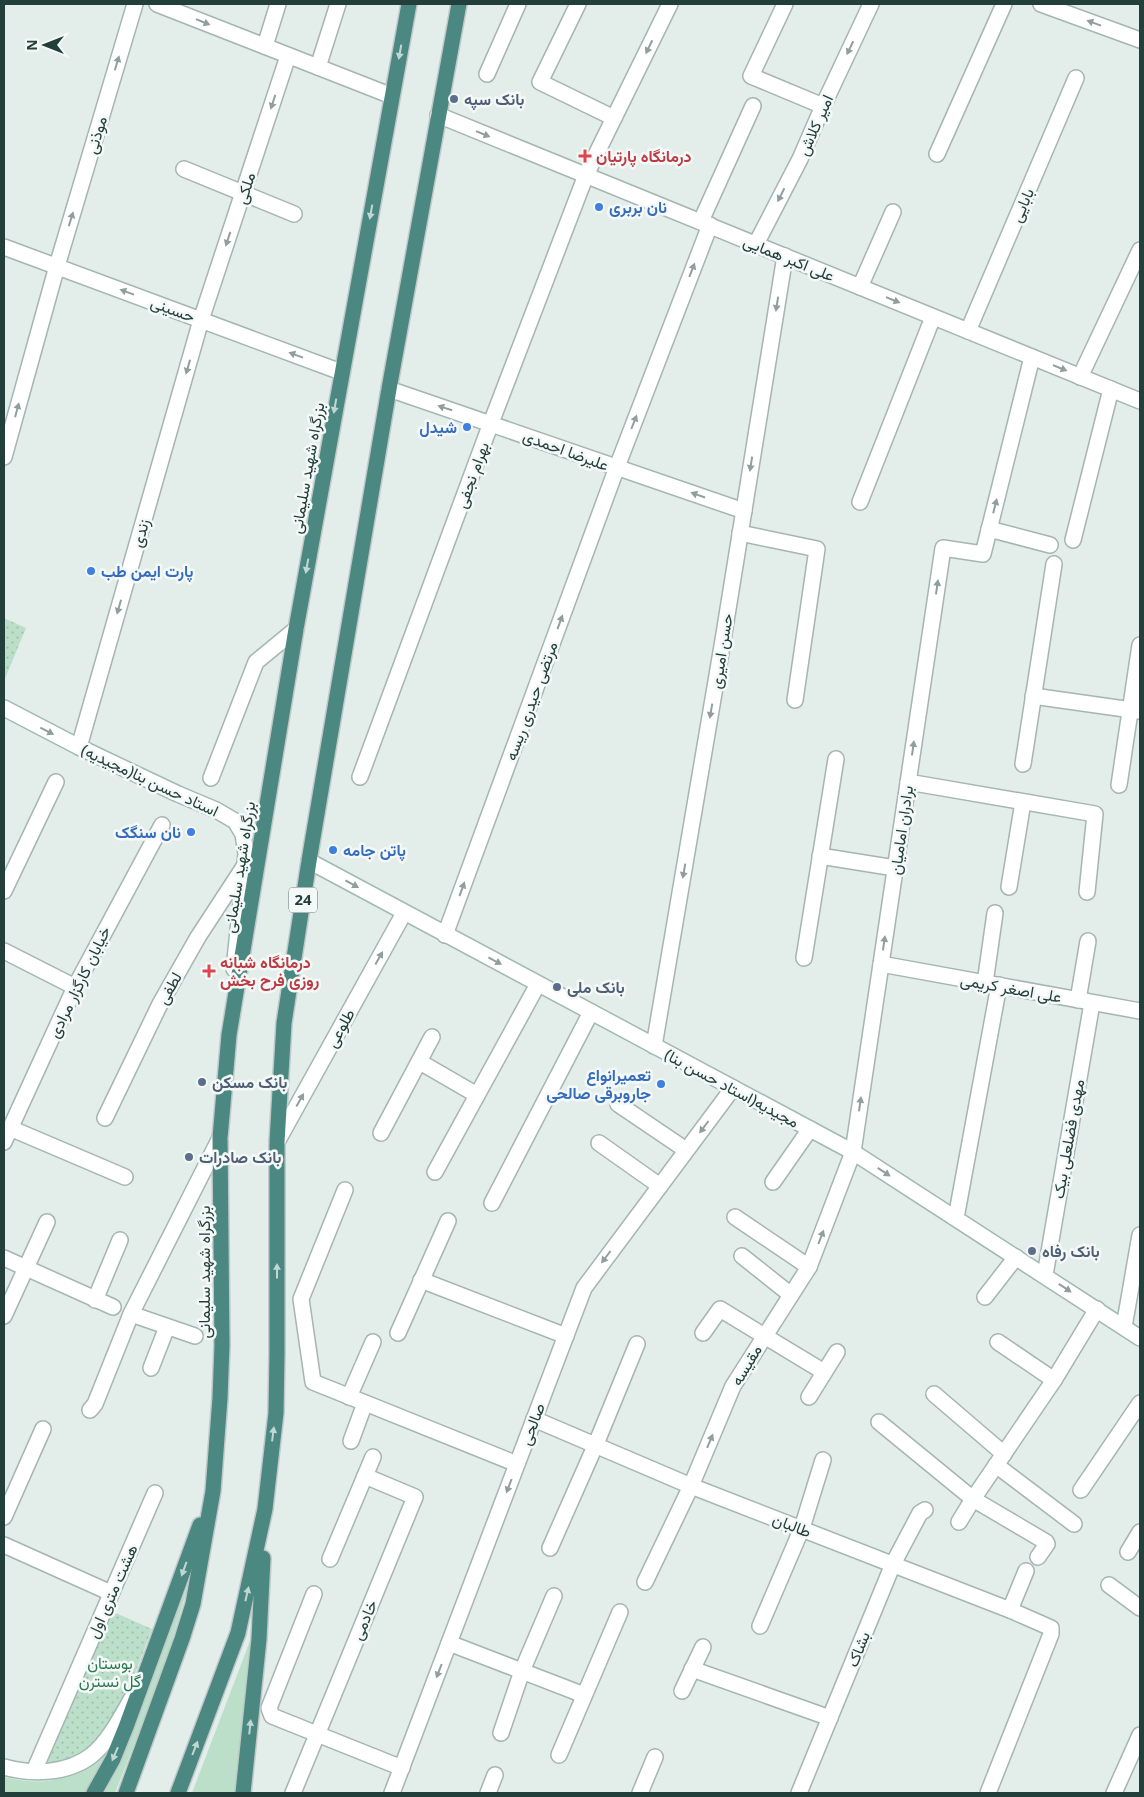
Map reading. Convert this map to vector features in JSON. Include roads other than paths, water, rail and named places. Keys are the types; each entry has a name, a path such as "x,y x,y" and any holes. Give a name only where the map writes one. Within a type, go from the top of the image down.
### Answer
{"highway":[{"name":"بزرگراه شهید سلیمانی","path":"126,1793 182,1639 192,1604 213,1491 222,1345 220,1138 229,1035 296,629 409,4"},
{"name":"24","path":"178,1793 238,1633 264,1510 276,1413 276,1142 284,1023 309,861 389,389 459,4"},
{"path":"94,1793 113,1760 213,1491"},
{"path":"244,1793 259,1639 264,1510"}],"street":[{"name":"موذنی","path":"4,457 57,266 135,4"},
{"path":"157,4 392,96"},
{"path":"265,46 278,4"},
{"path":"318,67 338,4"},
{"path":"488,74 518,4"},
{"path":"578,4 540,82 614,118"},
{"name":"بهرام نجفی","path":"360,777 491,423 586,175 670,4"},
{"path":"785,4 752,76 823,106"},
{"name":"امیر کلاش","path":"756,244 800,159 871,4"},
{"path":"937,154 1004,4"},
{"path":"1040,4 1062,8 1140,40"},
{"name":"ملکی","path":"202,320 288,56"},
{"name":"بابایی","path":"968,331 1076,78"},
{"name":"مرتضی حیدری ریسه","path":"445,935 705,223 753,106"},
{"name":"علی اکبر همایی","path":"438,115 1140,401"},
{"path":"184,169 294,214"},
{"path":"860,286 893,212"},
{"name":"حسینی","path":"4,247 342,372"},
{"path":"1080,376 1140,250"},
{"name":"حسن امیری","path":"654,1046 785,256"},
{"path":"860,502 933,317"},
{"name":"زندی","path":"79,747 202,320"},
{"path":"1032,357 989,530 1050,545"},
{"name":"علیرضا احمدی","path":"389,389 744,511"},
{"path":"1073,540 1112,389"},
{"name":"برادران امامیان","path":"853,1152 943,548 983,554 989,530"},
{"path":"740,533 817,549 795,700"},
{"path":"1023,764 1054,564"},
{"path":"211,778 256,662 296,629"},
{"path":"1118,785 1135,710 1140,646"},
{"path":"1033,696 1135,710"},
{"name":"استاد حسن بنا(مجیدیه)","path":"4,708 79,747 226,815 235,821 242,834 246,854 229,1035"},
{"path":"804,958 836,759"},
{"path":"4,891 56,782"},
{"path":"908,782 1095,814 1087,892"},
{"path":"1009,887 1023,802"},
{"name":"خیابان کارگزار مرادی","path":"4,1142 75,987 162,825"},
{"path":"820,856 895,868"},
{"name":"مجیدیه(استاد حسن بنا)","path":"309,861 853,1152 1140,1338"},
{"name":"لطفی","path":"105,1118 160,1004 198,937 245,865"},
{"name":"طلوعی","path":"276,1142 404,913"},
{"path":"956,1218 992,984 995,913"},
{"name":"مهدی فضلعلی بیک","path":"1045,1275 1085,1001 1088,941"},
{"path":"4,951 75,987"},
{"name":"علی اصغر کریمی","path":"881,964 1140,1011"},
{"path":"435,1172 538,984"},
{"path":"492,1203 591,1012"},
{"path":"382,1133 432,1037"},
{"path":"420,1062 477,1095"},
{"name":"صالحی","path":"392,1793 584,1288 733,1088"},
{"path":"618,1104 686,1150"},
{"path":"10,1128 124,1177"},
{"path":"773,1182 810,1129"},
{"path":"90,1410 95,1404 131,1314 220,1138"},
{"path":"599,1143 660,1186"},
{"name":"مقیسه","path":"645,1582 691,1486 733,1386 809,1267 853,1152"},
{"path":"345,1190 301,1299 313,1382 517,1464"},
{"path":"736,1217 809,1267"},
{"path":"398,1333 448,1221"},
{"path":"4,1316 47,1222"},
{"path":"1124,1327 1140,1235"},
{"path":"95,1300 120,1240"},
{"path":"742,1256 791,1295"},
{"path":"985,1297 1016,1257"},
{"path":"4,1258 113,1307"},
{"path":"421,1280 566,1336"},
{"path":"703,1333 720,1309 824,1372"},
{"path":"960,1522 1054,1380 1096,1309"},
{"path":"131,1314 167,1328 195,1336"},
{"path":"151,1368 167,1328"},
{"path":"349,1397 373,1342"},
{"path":"998,1342 1054,1380"},
{"path":"550,1548 596,1444 637,1344"},
{"path":"809,1397 837,1352"},
{"path":"934,1394 1000,1460 1074,1524"},
{"path":"351,1441 365,1403"},
{"path":"1081,1490 1140,1403"},
{"name":"طالبان","path":"534,1419 691,1486 1010,1610 1051,1628 1051,1634 988,1793"},
{"path":"879,1422 973,1500 1046,1542 1047,1544 1038,1557"},
{"path":"4,1517 43,1429"},
{"path":"330,1559 373,1457"},
{"path":"760,1626 802,1528 823,1460"},
{"name":"خادمی","path":"292,1793 415,1498 365,1476"},
{"name":"هشت متری اول","path":"34,1772 155,1493"},
{"name":"بشاک","path":"799,1793 893,1564 920,1514 925,1510"},
{"path":"1128,1552 1140,1532"},
{"path":"4,1545 111,1594"},
{"path":"1010,1610 1026,1571"},
{"path":"1109,1586 1140,1608"},
{"path":"314,1594 269,1708 272,1716 402,1768"},
{"path":"501,1733 522,1672 554,1596"},
{"path":"559,1755 620,1612"},
{"path":"449,1643 584,1695"},
{"path":"682,1690 703,1647"},
{"path":"692,1670 830,1718"},
{"path":"4,1767 34,1772 54,1771 73,1766 91,1756 100,1748 118,1722 144,1678"},
{"path":"1114,1793 1140,1735"},
{"path":"640,1793 655,1758"},
{"path":"1126,1766 1140,1772"},
{"path":"488,1793 495,1775"}],"place":[{"name":"بانک سپه","path":"454,99"},
{"name":"درمانگاه پارتیان","path":"585,156"},
{"name":"نان بربری","path":"599,207"},
{"name":"شیدل","path":"467,427"},
{"name":"پارت ایمن طب","path":"91,571"},
{"name":"نان سنگک","path":"191,832"},
{"name":"پاتن جامه","path":"333,850"},
{"name":"درمانگاه شبانه روزی فرح بخش","path":"209,971"},
{"name":"بانک ملی","path":"557,987"},
{"name":"بانک مسکن","path":"202,1082"},
{"name":"تعمیرانواع جاروبرقی صالحی","path":"661,1084"},
{"name":"بانک صادرات","path":"189,1157"},
{"name":"بانک رفاه","path":"1032,1251"}],"park label":[{"name":"بوستان گل نسترن","path":"110,1672"}]}
